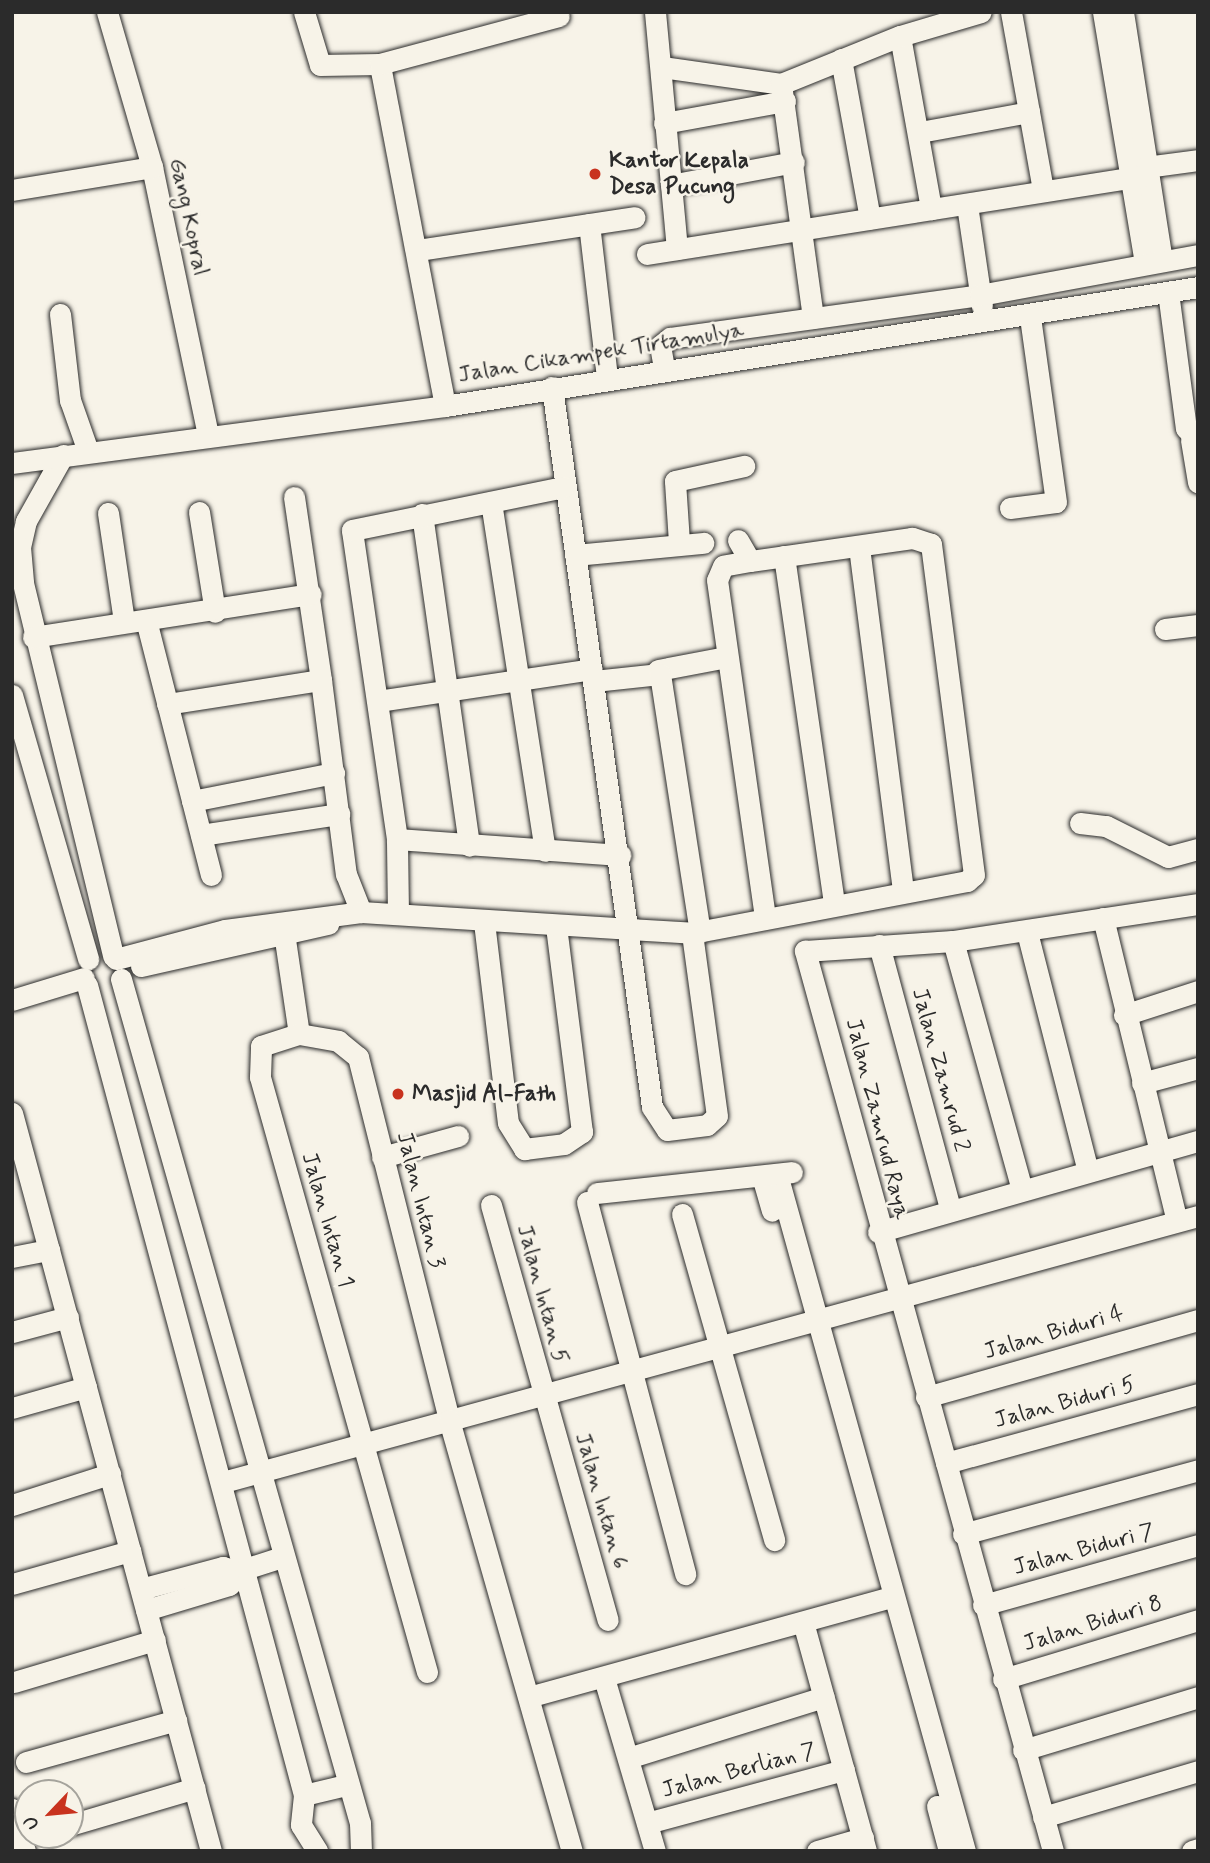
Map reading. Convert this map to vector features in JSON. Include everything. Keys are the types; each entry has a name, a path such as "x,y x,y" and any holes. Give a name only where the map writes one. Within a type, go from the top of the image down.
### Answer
{"street":[{"name":"Gang Kopral","path":"107,12 152,167 208,435"},
{"path":"304,12 320,65 380,64 559,16"},
{"path":"655,12 677,249"},
{"path":"664,123 783,93 841,59 900,36 981,12"},
{"path":"1011,12 1043,190"},
{"path":"1103,12 1142,173"},
{"path":"1123,12 1154,263 1163,293 1194,440 1198,482"},
{"path":"900,36 920,132 932,209"},
{"path":"841,59 870,218"},
{"path":"380,64 418,250 444,406"},
{"path":"662,67 783,93"},
{"path":"783,93 806,230 813,318"},
{"path":"920,132 1029,112"},
{"path":"647,254 967,205 1198,160"},
{"path":"671,185 794,162"},
{"path":"12,190 152,167"},
{"path":"967,205 984,321"},
{"path":"418,250 635,217"},
{"path":"589,224 607,377"},
{"path":"664,368 660,346 670,338 980,295 1198,255"},
{"name":"Jalan Cikampek Tirtamulya","path":"12,463 208,435 444,406 664,368 1030,316 1198,287"},
{"path":"60,314 70,400 88,451"},
{"path":"1010,508 1056,502 1030,316"},
{"path":"552,387 564,487 620,855 652,1107 667,1130 681,1131 718,1116 696,933 657,670"},
{"path":"63,455 26,521 16,546 20,615 33,637 118,965 257,1473 346,1785 360,1823 361,1851"},
{"path":"679,541 676,481 744,466"},
{"path":"398,914 397,839 378,701 350,536 359,525 564,487"},
{"path":"294,497 311,593 346,874 359,913"},
{"path":"491,502 545,851"},
{"path":"199,512 215,612"},
{"path":"108,513 135,621 167,704 211,876"},
{"path":"422,514 469,846"},
{"path":"738,540 750,561"},
{"path":"12,986 359,913 556,927 696,933 765,919 834,901 967,881 974,875 936,564 926,540 750,561 723,566 717,574 726,657 765,919"},
{"path":"575,555 679,541 703,543"},
{"path":"859,547 903,889"},
{"path":"785,556 834,901"},
{"path":"33,637 215,612 311,593"},
{"path":"1165,629 1198,625"},
{"path":"378,701 518,681 657,670 726,657"},
{"path":"167,704 321,680"},
{"path":"12,695 223,1482 242,1570 304,1795 301,1825 317,1851"},
{"path":"192,801 334,773"},
{"path":"201,835 339,814"},
{"path":"1080,823 1106,826 1156,854 1198,849"},
{"path":"397,839 620,855"},
{"path":"879,945 953,942 1198,904"},
{"path":"1103,919 1124,1015 1177,1221"},
{"path":"484,922 508,1123 524,1149 565,1144 582,1132 556,927"},
{"path":"284,929 299,1034"},
{"path":"1027,932 1088,1171"},
{"path":"953,942 1022,1189"},
{"name":"Jalan Zamrud Raya","path":"879,945 805,951 878,1233 947,1463 963,1534 1053,1851"},
{"name":"Jalan Zamrud 2","path":"879,945 950,1209"},
{"path":"86,972 102,992 118,965"},
{"path":"12,1000 86,972"},
{"path":"1124,1015 1198,991"},
{"name":"Jalan Intan 3","path":"299,1034 338,1041 358,1057 449,1420 532,1696 572,1851"},
{"name":"Jalan Intan 1","path":"299,1034 261,1046 258,1063 364,1445"},
{"path":"1143,1083 1198,1068"},
{"path":"12,1113 21,1179 49,1250 68,1317 211,1851"},
{"path":"382,1157 458,1136"},
{"path":"878,1233 950,1209 1198,1141"},
{"path":"685,1574 592,1197 777,1174 808,1317 937,1781 949,1851"},
{"name":"Jalan Intan 5","path":"491,1205 543,1396"},
{"path":"682,1214 774,1541"},
{"path":"223,1482 634,1370 721,1349 808,1317 897,1300 1198,1216"},
{"path":"12,1257 49,1250"},
{"path":"12,1332 68,1317"},
{"name":"Jalan Biduri 4","path":"926,1397 1198,1320"},
{"path":"12,1408 86,1387"},
{"name":"Jalan Biduri 5","path":"947,1463 1198,1394"},
{"name":"Jalan Intan 6","path":"543,1396 608,1620"},
{"path":"364,1445 427,1672"},
{"path":"963,1534 1198,1470"},
{"path":"12,1505 110,1474"},
{"name":"Jalan Biduri 7","path":"983,1605 1198,1545"},
{"path":"12,1584 130,1551"},
{"path":"144,1599 233,1584 242,1570 281,1557"},
{"path":"532,1696 886,1599"},
{"name":"Jalan Biduri 8","path":"1003,1678 1198,1620"},
{"path":"803,1622 864,1844 817,1851"},
{"path":"14,1682 155,1640"},
{"path":"604,1678 655,1851"},
{"path":"628,1758 824,1697"},
{"path":"1023,1750 1198,1697"},
{"path":"26,1762 176,1720"},
{"name":"Jalan Berlian 7","path":"647,1823 844,1770"},
{"path":"1043,1817 1198,1771"},
{"path":"937,1781 965,1851"},
{"path":"304,1795 346,1785"},
{"path":"84,1821 194,1788"},
{"path":"12,1809 24,1851"},
{"path":"1192,1851 1198,1849"}],"place":[{"name":"Kantor Kepala Desa Pucung","path":"595,174"},
{"name":"Masjid Al-Fath","path":"398,1094"}]}
